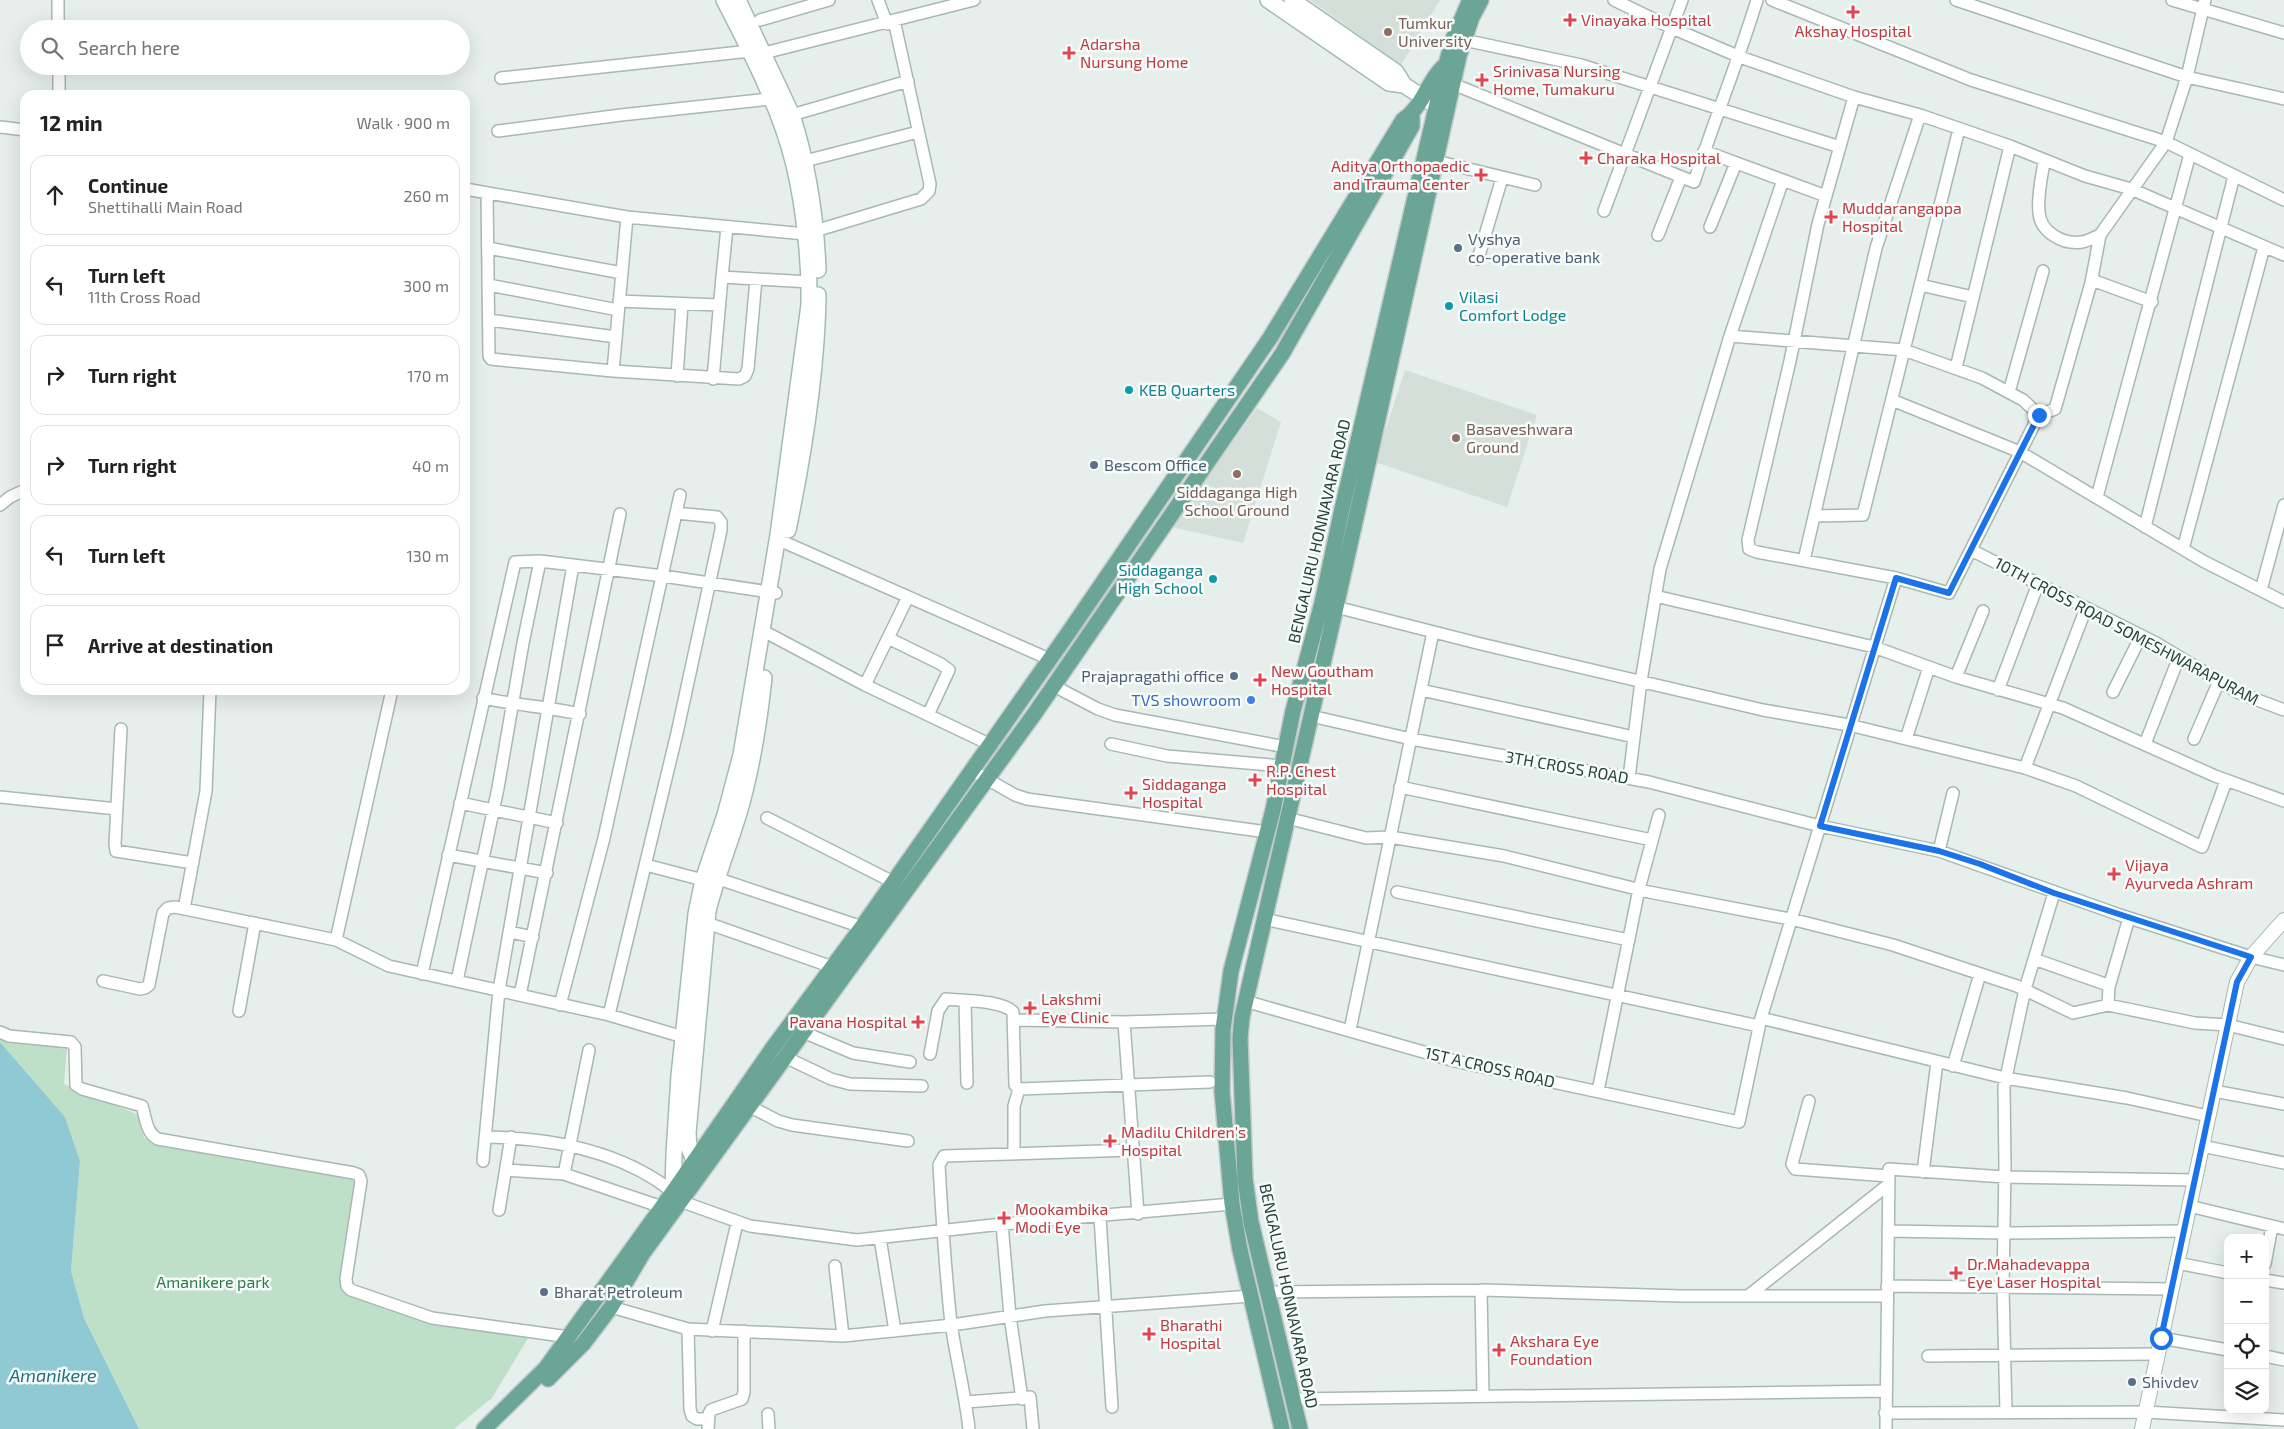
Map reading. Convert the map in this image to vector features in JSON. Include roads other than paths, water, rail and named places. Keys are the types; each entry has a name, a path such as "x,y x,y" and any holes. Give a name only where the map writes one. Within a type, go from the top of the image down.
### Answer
{"main road":[{"path":"676,1196 676,1110 690,1039 707,923 710,879 741,755 772,593 786,544 800,465 816,347 818,288 810,233 785,117 770,99 757,52 724,0"},
{"path":"697,1168 688,1133 696,914 738,815 751,765 762,702 772,593 809,304 810,282 810,233 805,161 757,52 738,0"},
{"path":"1268,0 1389,83 1404,85"},
{"path":"1292,0 1396,72 1404,85 1442,110"},
{"name":"BENGALURU HONNAVARA ROAD","path":"1300,1429 1251,1222 1245,1179 1240,1038 1245,1001 1311,716 1342,509 1421,171 1453,84 1453,39 1470,0"},
{"name":"BENGALURU HONNAVARA ROAD","path":"1282,1429 1232,1204 1222,1091 1224,1019 1231,971 1267,832 1286,747 1329,605 1436,160 1442,110 1453,58 1464,40 1481,0"},
{"path":"498,1429 582,1344 611,1307 676,1196 697,1168 832,966 894,882 1270,338 1403,120 1412,114 1436,74 1453,58"},
{"path":"697,1168 750,1106 1054,686 1282,354 1412,126 1412,114"},
{"path":"1401,146 1410,145 1416,147 1421,171"},
{"path":"484,1429 546,1368 662,1207 676,1196"}],"street":[{"path":"58,0 58,20"},
{"path":"760,20 829,0"},
{"path":"470,190 627,217 810,233 921,199 929,191 930,184 908,81 891,22 878,0"},
{"path":"501,78 757,52 891,22 974,0"},
{"path":"1614,0 1672,28 1740,57 1854,97 1920,115 2010,146 2044,161 2131,189 2284,255"},
{"path":"1604,211 1682,0"},
{"path":"1453,84 1694,182 1718,109 1740,57 1757,0"},
{"path":"1772,0 1971,80 2166,142 2284,200"},
{"path":"1956,0 2187,78 2283,96"},
{"path":"2172,0 2204,5 2284,33"},
{"path":"1854,97 1818,224 1794,342 1748,540 1749,549 1896,578 1949,593 2039,415 2055,409 2092,280 2100,235 2166,142 2187,78 2204,5"},
{"path":"1464,40 1561,60 1840,148"},
{"path":"59,75 59,90"},
{"path":"785,117 908,81"},
{"path":"498,132 621,115 770,99"},
{"path":"1804,560 1876,248 1920,115"},
{"path":"0,127 20,129"},
{"path":"1814,516 1864,515 1959,129"},
{"path":"805,161 918,132"},
{"path":"1956,368 2010,146"},
{"path":"1704,151 1826,196"},
{"path":"2098,497 2152,302 2190,154"},
{"path":"1436,160 1535,186"},
{"path":"2044,161 2039,213 2044,226 2052,235 2066,241 2081,242 2100,235"},
{"path":"1710,227 1736,163"},
{"path":"2145,527 2234,176"},
{"path":"1658,235 1681,177"},
{"path":"1478,259 1502,178"},
{"path":"1629,778 1655,596 1665,552 1730,336 1783,180"},
{"path":"487,194 489,356 491,359 712,379 739,379 745,376 748,369 756,279"},
{"path":"613,371 627,217"},
{"path":"712,379 727,227"},
{"path":"2183,549 2264,247"},
{"path":"488,248 622,273"},
{"path":"2008,392 2043,271"},
{"path":"722,277 810,282"},
{"path":"2092,280 2152,302"},
{"path":"489,285 619,306 720,305"},
{"path":"1920,285 1973,298"},
{"path":"677,376 682,304"},
{"path":"489,320 616,337"},
{"path":"1730,336 1904,350 1982,378 2023,400 2039,415"},
{"path":"1892,400 2020,452 2183,549 2284,602"},
{"path":"0,505 20,492"},
{"path":"560,1005 604,838 680,495"},
{"path":"2261,590 2284,505"},
{"path":"609,1015 646,865 711,583 721,522 717,517 676,513"},
{"path":"520,995 534,937 620,514"},
{"path":"786,544 907,599 1049,659"},
{"name":"10TH CROSS ROAD SOMESHWARAPURAM","path":"1971,550 2141,636 2239,693 2284,710"},
{"path":"422,974 512,568 515,562 540,561 609,569 772,593"},
{"path":"457,981 493,810 540,561"},
{"path":"483,1161 498,990 510,932 547,707 573,565"},
{"path":"1760,1022 1849,726 1896,578"},
{"path":"1998,690 2038,584"},
{"path":"1655,596 1874,646 1956,677 2074,712 2226,781 2284,801"},
{"path":"865,685 907,599"},
{"path":"1329,605 1433,632 1763,710 1849,726 2025,768 2076,786 2202,847 2226,781"},
{"path":"2025,768 2086,608"},
{"path":"1956,677 1984,611"},
{"path":"1350,1030 1433,632"},
{"path":"769,634 865,685 989,744"},
{"path":"2113,692 2141,636"},
{"path":"888,638 941,664 948,670 928,715"},
{"path":"2145,744 2179,657"},
{"path":"1906,739 1929,667"},
{"path":"2194,739 2219,681"},
{"path":"1054,686 1098,709 1115,715 1286,747"},
{"path":"1421,690 1634,737"},
{"path":"184,909 206,791 210,695"},
{"path":"336,940 391,695"},
{"path":"483,698 512,704 547,707 580,714"},
{"name":"3TH CROSS ROAD","path":"1311,716 1411,739 1629,778 1759,809 1820,826 1939,851 2129,918 2251,957 2284,965"},
{"path":"121,729 114,844 116,852 193,863"},
{"path":"1111,744 1158,755 1282,766"},
{"path":"971,770 1016,795 1027,799 1267,832"},
{"path":"1400,787 1652,840"},
{"path":"1939,851 1953,793"},
{"path":"0,797 117,810"},
{"path":"460,803 557,823"},
{"path":"1598,1091 1639,889 1659,815"},
{"path":"768,818 894,882"},
{"path":"1287,818 1366,838 1390,837 1504,856 1639,889 1791,920 1893,945 2025,989 2073,1013 2108,1005 2195,1024 2228,1025 2284,1039"},
{"path":"448,855 547,873"},
{"path":"646,865 710,879 862,927"},
{"path":"1397,892 1629,940"},
{"path":"2006,1413 2003,1288 2004,1087 2025,989 2054,893"},
{"path":"103,981 140,989 149,985 163,913 168,908 184,909 336,940 389,966 609,1015 690,1039"},
{"path":"2108,1005 2109,987 2129,918"},
{"path":"1264,919 1760,1022 2006,1078 2127,1098 2208,1116"},
{"path":"2142,1429 2237,982 2251,957 2283,922"},
{"path":"707,923 832,966 846,974"},
{"path":"239,1011 255,924"},
{"path":"510,932 534,937"},
{"path":"2034,959 2109,987"},
{"path":"1953,1066 1980,974"},
{"path":"930,1054 938,1011 946,999 1008,1006 1013,1012 1015,1020 1015,1085 1019,1089 1128,1087 1210,1082"},
{"name":"1ST A CROSS ROAD","path":"1245,1001 1455,1061 1739,1122 1760,1022"},
{"path":"965,1002 966,1082"},
{"path":"1015,1020 1124,1022 1224,1019"},
{"path":"1124,1022 1138,1214"},
{"path":"0,1032 8,1036 71,1042 75,1047 76,1085 82,1089 142,1106 149,1131 152,1136 158,1139 359,1175 361,1181 346,1279 347,1286 351,1290 432,1318 569,1337"},
{"path":"803,1032 853,1053 910,1062"},
{"path":"564,1174 589,1050"},
{"path":"785,1057 831,1079 850,1084 922,1086"},
{"path":"1924,1172 1937,1062"},
{"path":"1014,1153 1014,1106 1019,1089"},
{"path":"2214,1091 2284,1104"},
{"path":"1809,1101 1792,1164 1794,1169 1889,1180"},
{"path":"750,1106 778,1121 792,1125 908,1141"},
{"path":"485,1137 511,1137 570,1145 648,1173 676,1196 737,1223 834,1238 880,1238 1002,1224 1138,1214 1232,1204"},
{"path":"499,1210 511,1137"},
{"path":"2202,1146 2284,1163"},
{"path":"969,1429 952,1325 942,1232 939,1165 944,1156 1133,1150"},
{"path":"1886,1429 1889,1169 2005,1177 2194,1180"},
{"path":"506,1170 564,1174 662,1207"},
{"path":"1748,1296 1889,1180"},
{"path":"2189,1206 2284,1228"},
{"path":"1100,1217 1112,1407"},
{"path":"712,1330 737,1223"},
{"path":"1002,1224 1010,1316 1022,1399"},
{"path":"2269,1242 2272,1226"},
{"path":"1888,1230 2004,1233 2184,1231"},
{"path":"880,1238 895,1331"},
{"path":"2177,1263 2224,1272"},
{"path":"835,1266 843,1336"},
{"path":"2269,1281 2284,1283"},
{"path":"1268,1292 1481,1290 1681,1296 1748,1296 2003,1288 2171,1289"},
{"path":"1481,1290 1483,1395"},
{"path":"611,1307 688,1329 843,1336 952,1325 1046,1311 1251,1296"},
{"path":"688,1329 692,1416 708,1424 711,1410 742,1399 744,1392 744,1331"},
{"path":"2161,1338 2224,1349"},
{"path":"1928,1356 2158,1354"},
{"path":"2269,1357 2284,1360"},
{"path":"1293,1399 1886,1391"},
{"path":"966,1402 1030,1397 1033,1429"},
{"path":"1886,1413 2146,1412 2284,1420"},
{"path":"768,1414 768,1429"}],"water":[{"name":"Amanikere","path":"0,1042 65,1117 80,1161 71,1271 84,1318 139,1429 0,1429"}],"place":[{"name":"Akshay Hospital","path":"1853,12"},
{"name":"Vinayaka Hospital","path":"1570,20"},
{"name":"Tumkur University","path":"1388,32"},
{"name":"Adarsha Nursung Home","path":"1069,53"},
{"name":"Srinivasa Nursing Home, Tumakuru","path":"1482,80"},
{"name":"Charaka Hospital","path":"1586,158"},
{"name":"Aditya Orthopaedic and Trauma Center","path":"1481,175"},
{"name":"Muddarangappa Hospital","path":"1831,217"},
{"name":"Vyshya co-operative bank","path":"1458,248"},
{"name":"Vilasi Comfort Lodge","path":"1449,306"},
{"name":"KEB Quarters","path":"1129,390"},
{"name":"Basaveshwara Ground","path":"1456,438"},
{"name":"Bescom Office","path":"1094,465"},
{"name":"Siddaganga High School Ground","path":"1237,474"},
{"name":"Siddaganga High School","path":"1213,579"},
{"name":"Prajapragathi office","path":"1234,676"},
{"name":"New Goutham Hospital","path":"1260,680"},
{"name":"TVS showroom","path":"1251,700"},
{"name":"R.P. Chest Hospital","path":"1255,780"},
{"name":"Siddaganga Hospital","path":"1131,793"},
{"name":"Vijaya Ayurveda Ashram","path":"2114,874"},
{"name":"Lakshmi Eye Clinic","path":"1030,1008"},
{"name":"Pavana Hospital","path":"918,1022"},
{"name":"Madilu Children's Hospital","path":"1110,1141"},
{"name":"Mookambika Modi Eye","path":"1004,1218"},
{"name":"Dr.Mahadevappa Eye Laser Hospital","path":"1956,1273"},
{"name":"Bharat Petroleum","path":"544,1292"},
{"name":"Bharathi Hospital","path":"1149,1334"},
{"name":"Akshara Eye Foundation","path":"1499,1350"},
{"name":"Shivdev","path":"2132,1382"}],"park label":[{"name":"Amanikere park","path":"213,1282"}]}
